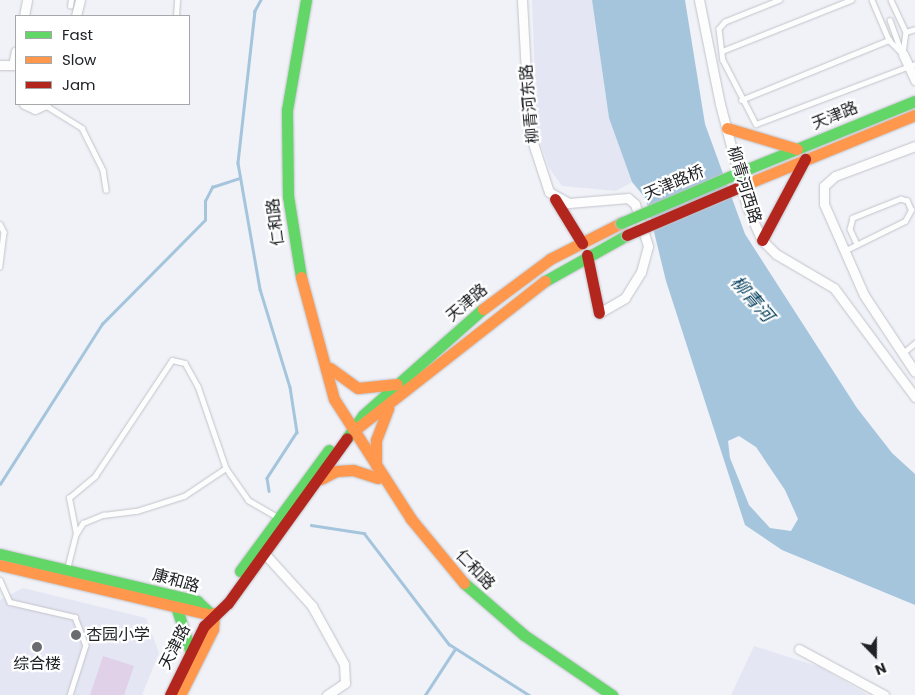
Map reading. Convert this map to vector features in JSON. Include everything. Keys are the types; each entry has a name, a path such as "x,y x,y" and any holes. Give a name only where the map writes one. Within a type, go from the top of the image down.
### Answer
{"main road":[{"name":"仁和路","path":"306,0 288,110 288,196 308,309 334,399 378,478 433,556 464,589 521,638 603,695"},
{"name":"仁和路","path":"311,0 292,110 293,196 305,275 330,368 353,431 426,539 467,586 524,635 612,695"},
{"name":"天津路","path":"740,172 915,101"},
{"name":"天津路","path":"744,185 915,115"},
{"path":"727,128 797,149"},
{"path":"762,240 805,159"},
{"name":"天津路桥","path":"621,223 740,172"},
{"name":"天津路桥","path":"627,235 744,185"},
{"path":"555,199 582,243"},
{"name":"天津路","path":"170,695 191,653 213,616 264,553 363,415 488,305 550,259 621,223"},
{"name":"天津路","path":"180,695 213,629 213,616 219,600 337,438 353,431 390,404 526,292 587,255 627,235"},
{"path":"587,255 599,314"},
{"path":"330,368 358,388 399,384"},
{"path":"376,465 376,440 390,404"},
{"path":"317,481 336,471 378,478"},
{"name":"康和路","path":"0,554 197,601 213,616"},
{"name":"康和路","path":"0,565 213,616"},
{"path":"176,606 191,653"}],"street":[{"path":"24,15 27,0"},
{"path":"76,15 80,0"},
{"name":"柳青河东路","path":"522,0 529,131 543,178 555,199"},
{"name":"柳青河西路","path":"699,0 727,128 747,207 762,240 776,254 834,288 915,397"},
{"path":"903,54 912,65 915,80"},
{"path":"0,65 15,65"},
{"path":"26,105 34,109 43,105"},
{"path":"915,146 835,176 824,186 824,204 864,295 915,372"},
{"path":"555,199 584,204 619,196 635,204 648,246 645,259 625,298 599,314"},
{"path":"264,553 312,606 344,664 345,683 327,695"},
{"path":"799,648 884,695"}],"lane":[{"path":"70,6 71,0"},
{"path":"176,15 177,0"},
{"path":"780,0 725,22 719,29 722,51 742,100 756,124 912,65"},
{"path":"722,51 851,0"},
{"path":"872,0 889,40 903,54"},
{"path":"891,0 906,32 903,54"},
{"path":"890,20 903,54"},
{"path":"906,32 915,29"},
{"path":"742,100 889,40"},
{"path":"47,105 82,128 103,170 106,190"},
{"path":"844,251 856,242 905,221 911,210 907,201 901,199 854,218 850,230 856,242"},
{"path":"0,224 4,232 0,267"},
{"path":"902,354 915,343"},
{"path":"76,534 68,498 95,476 172,360 184,362 198,386 226,468 248,500 279,518"},
{"path":"67,570 76,534 83,523 103,515 137,511 184,496 226,468"},
{"path":"0,580 10,602 75,618 86,645 70,695"}],"shaded area":[{"path":"532,0 592,0 609,118 632,182 616,191 562,186 549,168 537,133"},
{"name":"杏园小学","path":"23,588 146,618 159,653 142,695 0,695 0,600"},
{"path":"754,646 820,667 868,695 731,695"},
{"path":"103,656 134,666 124,695 90,695"}],"water":[{"name":"柳青河","path":"592,0 685,0 705,124 745,234 857,408 892,453 915,474 915,605 782,550 745,525 666,281 646,199 632,182 609,118","holes":["739,436 756,447 785,490 798,519 791,531 770,528 749,505 730,458 728,441"]}],"waterway":[{"path":"261,0 255,11 238,163 260,289 290,387 297,432 267,478 269,491"},
{"path":"0,484 102,324 205,220 205,201 212,187 240,178"},
{"path":"311,525 364,533 449,644 529,695"},
{"path":"425,695 455,649"}],"traffic: fast":[{"path":"301,277 288,196 287,110 306,0"},
{"path":"740,172 915,101"},
{"path":"621,223 740,172"},
{"path":"545,281 627,235"},
{"path":"347,438 363,415 483,309"},
{"path":"240,571 329,450"},
{"path":"0,554 197,601 213,616"},
{"path":"464,583 524,635 612,695"},
{"path":"176,606 191,653"}],"traffic: slow":[{"path":"744,185 915,115"},
{"path":"727,128 797,149"},
{"path":"483,309 550,259 621,223"},
{"path":"301,277 334,399 411,519 464,583"},
{"path":"356,429 545,281"},
{"path":"330,368 358,388 397,384"},
{"path":"376,465 376,440 388,408"},
{"path":"321,479 336,471 353,470 378,478"},
{"path":"0,565 211,615"},
{"path":"180,695 213,629 214,613"}],"traffic: jam":[{"path":"762,240 805,159"},
{"path":"627,235 744,185"},
{"path":"555,199 582,243"},
{"path":"587,255 599,313"},
{"path":"170,695 204,626 228,603 347,438"}],"place":[{"name":"杏园小学","path":"76,635"},
{"name":"综合楼","path":"37,647"}]}
